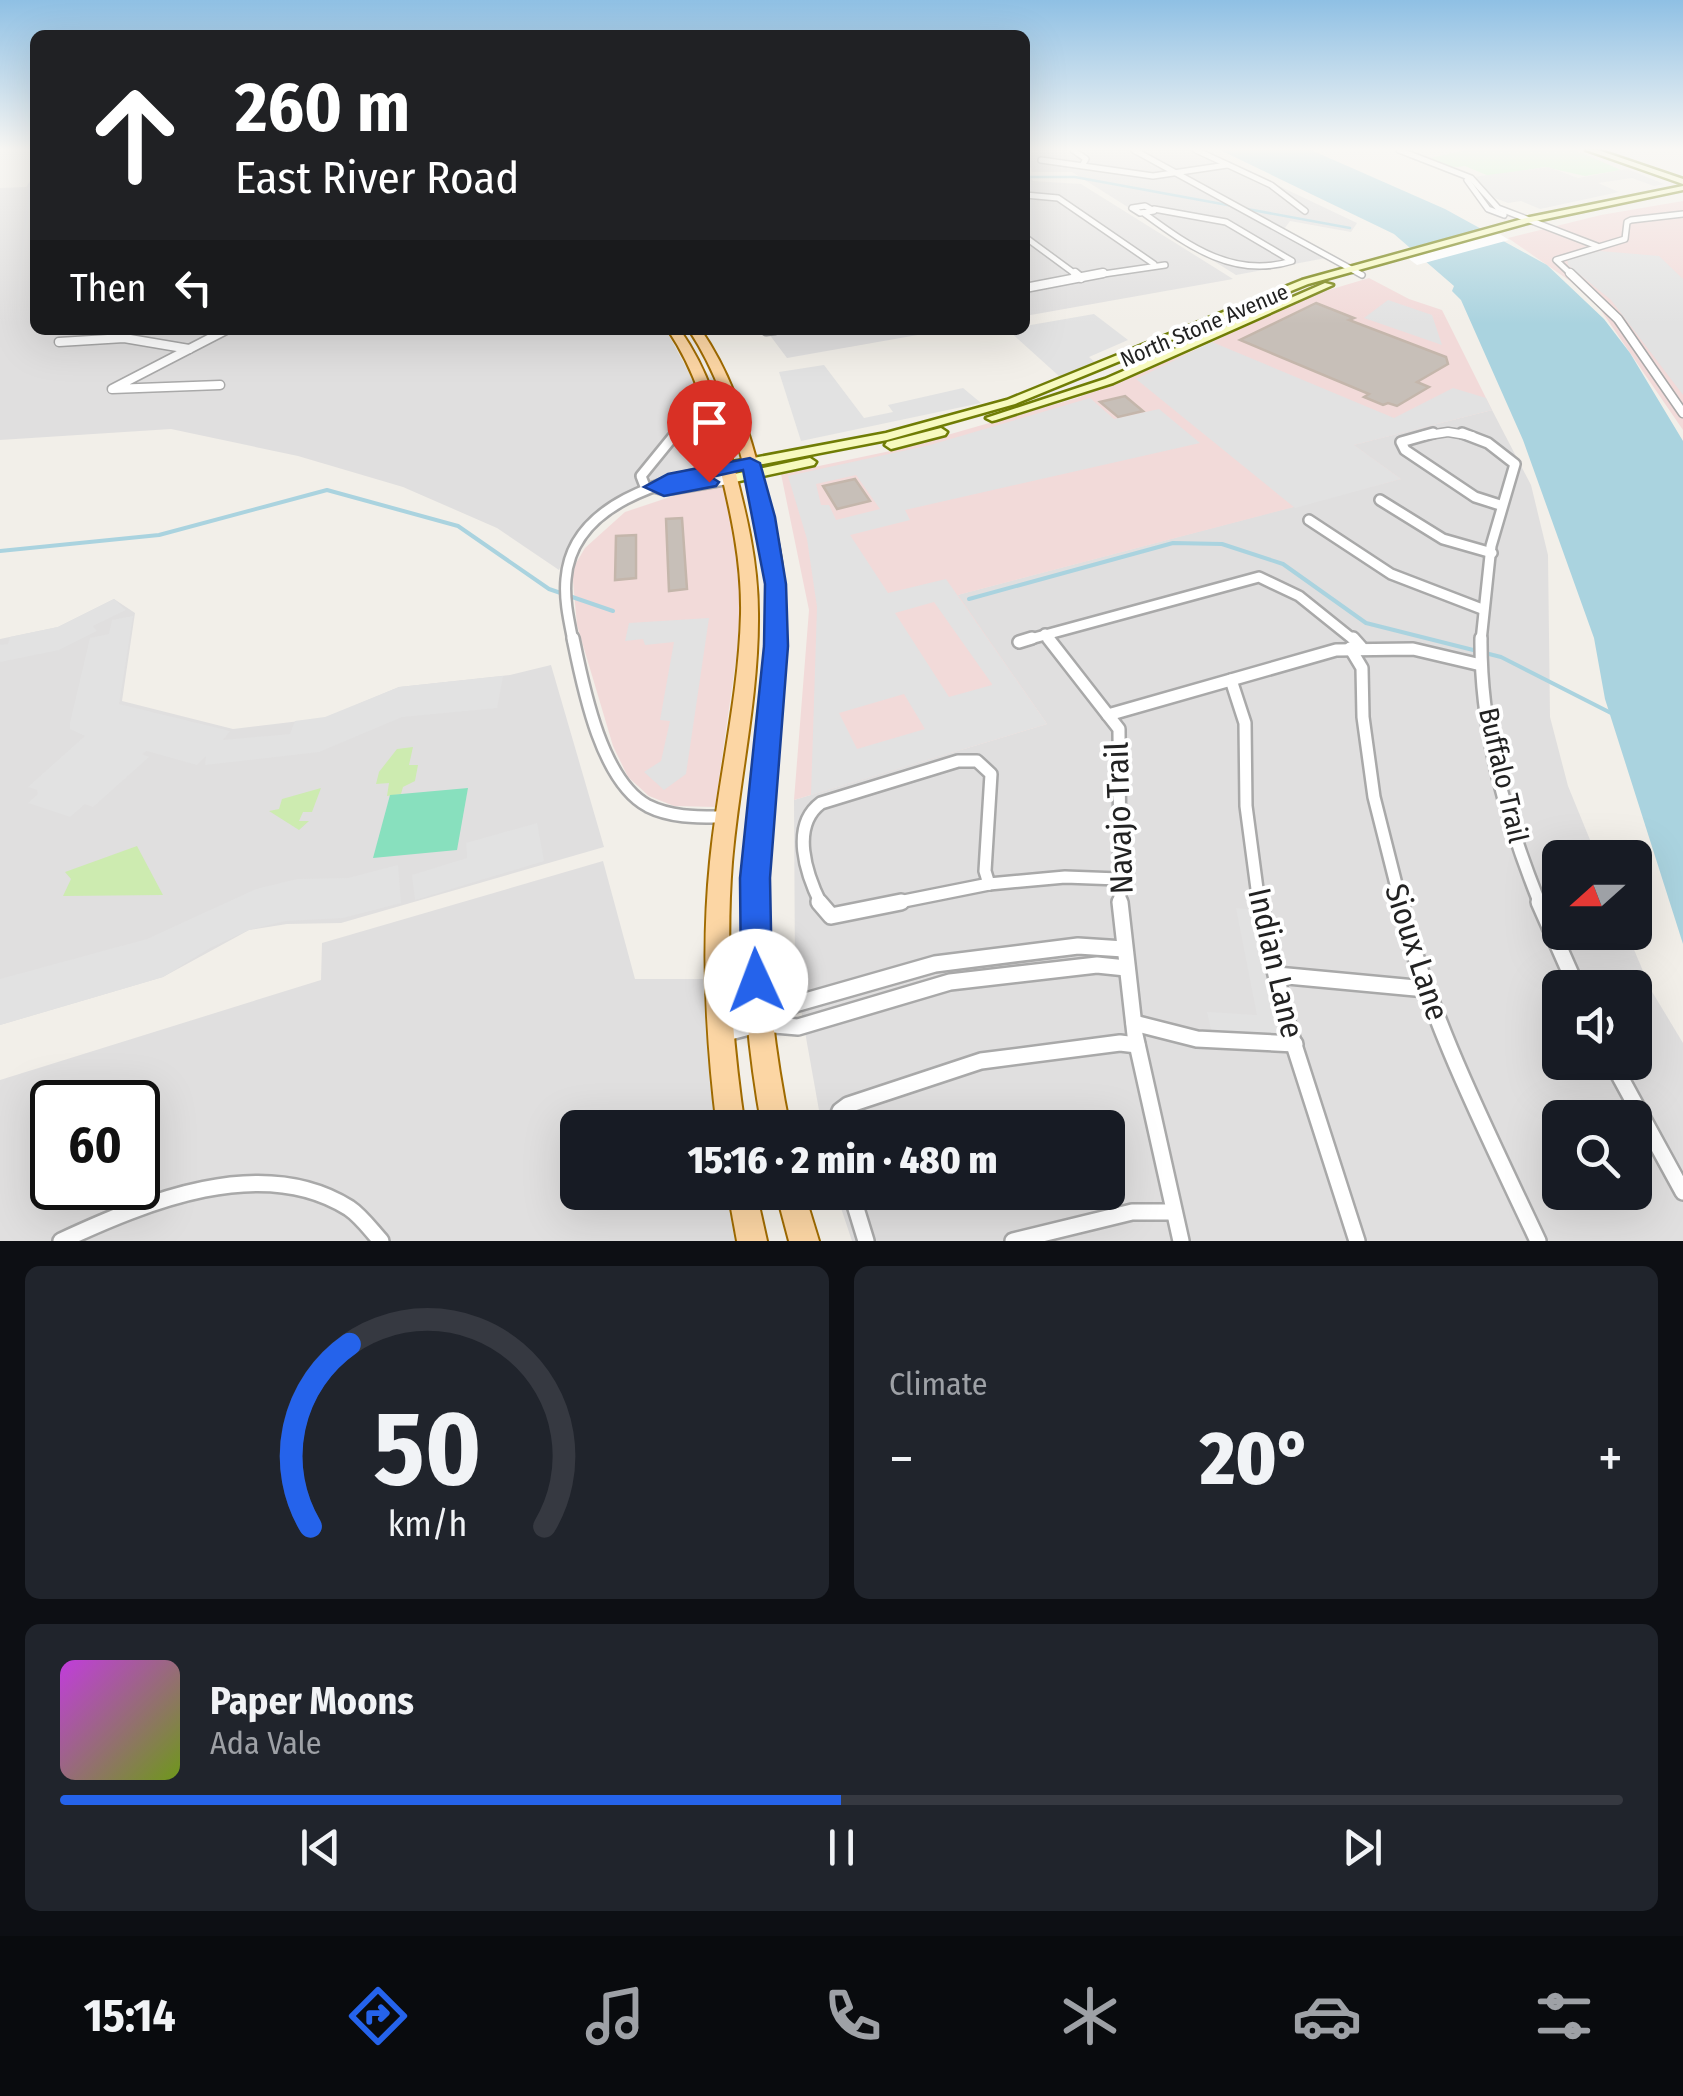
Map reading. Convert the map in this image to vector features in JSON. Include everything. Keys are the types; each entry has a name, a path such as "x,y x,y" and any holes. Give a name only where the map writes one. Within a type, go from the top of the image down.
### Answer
{"main road":[{"name":"North Stone Avenue","path":"1408,258 1503,236 1595,208"},
{"name":"North Stone Avenue","path":"729,473 1011,402 1194,330 1282,290 1408,258 1493,230 1626,208"},
{"path":"677,335 703,375 729,473 748,572 747,664 718,925 721,1034 729,1110"},
{"path":"698,335 730,391 773,564 776,646 755,878 760,1024 773,1110"},
{"path":"746,1210 752,1241"},
{"path":"795,1210 804,1241"}],"street":[{"path":"1071,208 1154,264"},
{"path":"1132,208 1232,267 1252,270 1292,260 1226,222 1149,208"},
{"path":"1243,208 1358,272"},
{"path":"1302,208 1305,211"},
{"path":"1487,208 1594,247"},
{"path":"1145,214 1154,209"},
{"path":"1683,214 1631,220 1627,222 1628,237 1559,256 1557,264 1618,319 1683,413"},
{"path":"1241,229 1276,223"},
{"path":"1030,241 1081,278"},
{"path":"1030,287 1165,265"},
{"path":"217,335 112,389 220,386"},
{"path":"59,342 124,338 190,349"},
{"path":"650,488 641,476 644,466 684,424"},
{"name":"Buffalo Trail","path":"1500,506 1467,492 1405,450 1401,446 1403,441 1454,429 1470,434 1508,458 1515,468 1500,506 1482,609 1480,662 1494,756 1512,822 1569,970"},
{"path":"727,817 685,818 650,808 625,788 612,771 580,668 566,595 573,554 586,529 650,488 664,490 729,473"},
{"path":"1380,500 1428,531 1492,553"},
{"path":"1308,520 1346,550 1390,576 1482,609"},
{"path":"1020,642 1259,577 1280,585 1348,632 1356,648"},
{"path":"1045,634 1108,715"},
{"name":"Navajo Trail","path":"1181,1241 1137,1046 1126,968 1119,880 1118,730 1108,715 1356,648 1413,649 1480,662"},
{"name":"Sioux Lane","path":"1356,648 1362,668 1365,741 1382,842 1426,988 1538,1241"},
{"name":"Indian Lane","path":"1231,680 1242,703 1247,817 1277,975 1357,1241"},
{"path":"989,884 985,870 990,774 977,761 958,761 820,803 811,809 802,826 820,909 832,916 989,884 1065,877 1119,880"},
{"path":"721,1034 760,1024 794,1004 935,964 1078,946 1124,949"},
{"path":"760,1024 798,1027 950,982 1097,965 1126,968"},
{"path":"1277,975 1426,988"},
{"path":"1134,1023 1197,1039 1295,1044"},
{"path":"844,1110 848,1105 981,1061 1120,1043 1137,1046"},
{"path":"1622,1080 1683,1192"},
{"path":"60,1241 105,1219 196,1192 272,1182 323,1191 374,1230 381,1241"},
{"path":"857,1210 866,1241"},
{"path":"1013,1241 1132,1212 1174,1212"}],"shaded area":[{"path":"0,208 30,208 30,335 669,335 703,399 719,465 653,481 614,500 585,522 569,545 559,570 497,528 403,487 298,456 171,429 0,440"},
{"path":"1030,208 1119,208 1233,279 1030,315"},
{"path":"1129,208 1325,208 1357,223 1351,232 1290,221 1282,232 1326,258 1236,275"},
{"path":"1643,208 1683,208 1683,430 1600,309 1570,281 1508,238"},
{"path":"1600,251 1659,256 1683,279 1683,395 1611,300 1568,265 1567,258"},
{"path":"1369,278 1409,299 1442,310 1492,410 1354,445 1401,479 958,595 1047,724 794,800 809,610 781,474 895,450 1077,398 1200,348 1302,298"},
{"path":"1388,300 1432,315 1442,345 1364,318"},
{"path":"1094,314 1128,340 1089,357 1096,363 1060,377 1014,335 1030,335 1030,325"},
{"path":"770,335 918,335 787,358"},
{"path":"1212,342 1394,418 1453,388 1486,398 1492,410 1354,445 1401,479 1295,508 1136,379"},
{"path":"824,365 864,418 893,412 888,405 963,388 981,403 801,441 779,372"},
{"path":"1090,398 1114,419 1159,409 1200,443 905,510 910,520 850,535 888,593 946,579 1047,724 811,795 817,607 807,539 788,476 930,445","holes":["856,475 880,509 836,520 829,505 821,505 816,484","934,602 992,685 949,697 895,613","904,694 925,729 857,749 839,713"]},
{"path":"1492,410 1531,485 1548,555 1550,717 1568,786 1590,840 1542,840 1542,950 1634,950 1643,970 1542,970 1542,1080 1652,1080 1652,992 1683,1043 1683,1241 852,1241 842,1210 1125,1210 1125,1110 819,1110 795,976 794,800 1047,724 957,595 1399,479 1353,445"},
{"path":"723,487 736,545 740,602 737,652 715,807 674,806 649,796 628,777 613,746 577,625 572,570 585,548 625,512 694,489"},
{"path":"114,599 135,613 122,701 233,729 325,718 399,687 510,675 551,665 604,847 341,923 287,924 249,930 163,977 0,1025 0,639 58,627"},
{"path":"114,599 126,610 93,626 97,631 59,650 0,662 0,645 8,644 10,637 58,627"},
{"path":"133,616 119,704 230,731 223,740 290,734 295,721 325,717 399,687 503,676 497,708 402,717 319,752 205,765 206,756 197,765 147,751 142,754 149,757 93,807 85,804 70,817 28,803 38,794 28,787 85,736 70,729 70,723 90,638 109,634 112,620"},
{"path":"709,618 686,774 664,790 644,772 661,761 670,721 660,720 674,642 645,645 643,639 625,641 629,623"},
{"path":"537,823 544,861 415,900 412,875 467,858 466,843"},
{"path":"603,861 635,979 703,979 714,1110 560,1110 560,1210 729,1210 735,1241 0,1241 0,1080 321,980 322,943"},
{"path":"398,865 401,903 343,918 285,921 249,930 163,977 0,1025 0,979 147,939 256,889 297,879 348,878"},
{"path":"1236,908 1254,910 1285,1035 1212,1033 1207,1012 1257,1015"}],"green space":[{"path":"413,747 409,765 418,765 415,781 403,787 401,794 387,796 389,783 376,784 379,772 397,749"},
{"path":"321,788 312,812 303,812 299,821 309,821 299,830 269,811 279,809 282,799"},
{"path":"468,788 457,850 373,858 390,795"},
{"path":"137,846 163,895 63,896 71,879 65,872"}],"water":[{"path":"1340,208 1443,208 1547,265 1604,319 1630,353 1683,441 1683,944 1605,699 1594,638 1523,440 1461,300 1452,291 1454,286 1394,234"}],"pier":[{"path":"1489,227 1509,240 1417,265 1398,251"}],"building":[{"path":"1316,303 1354,318 1349,320 1446,357 1448,364 1417,382 1429,387 1397,406 1383,405 1364,397 1369,394 1240,340"},
{"path":"1125,396 1143,411 1118,417 1100,402"},
{"path":"855,479 870,501 837,509 823,486"},
{"path":"682,518 687,589 669,591 666,519"},
{"path":"636,535 636,578 615,580 616,536"}],"waterway":[{"path":"1247,209 1350,228"},
{"path":"0,551 159,535 327,490 458,526 549,589 613,611"},
{"path":"969,599 1173,543 1222,544 1283,564 1366,623 1501,657 1611,713"}],"route":[{"path":"709,482 664,490 654,487 675,478 750,463 765,517 776,584 776,646 755,878 756,981"}]}
